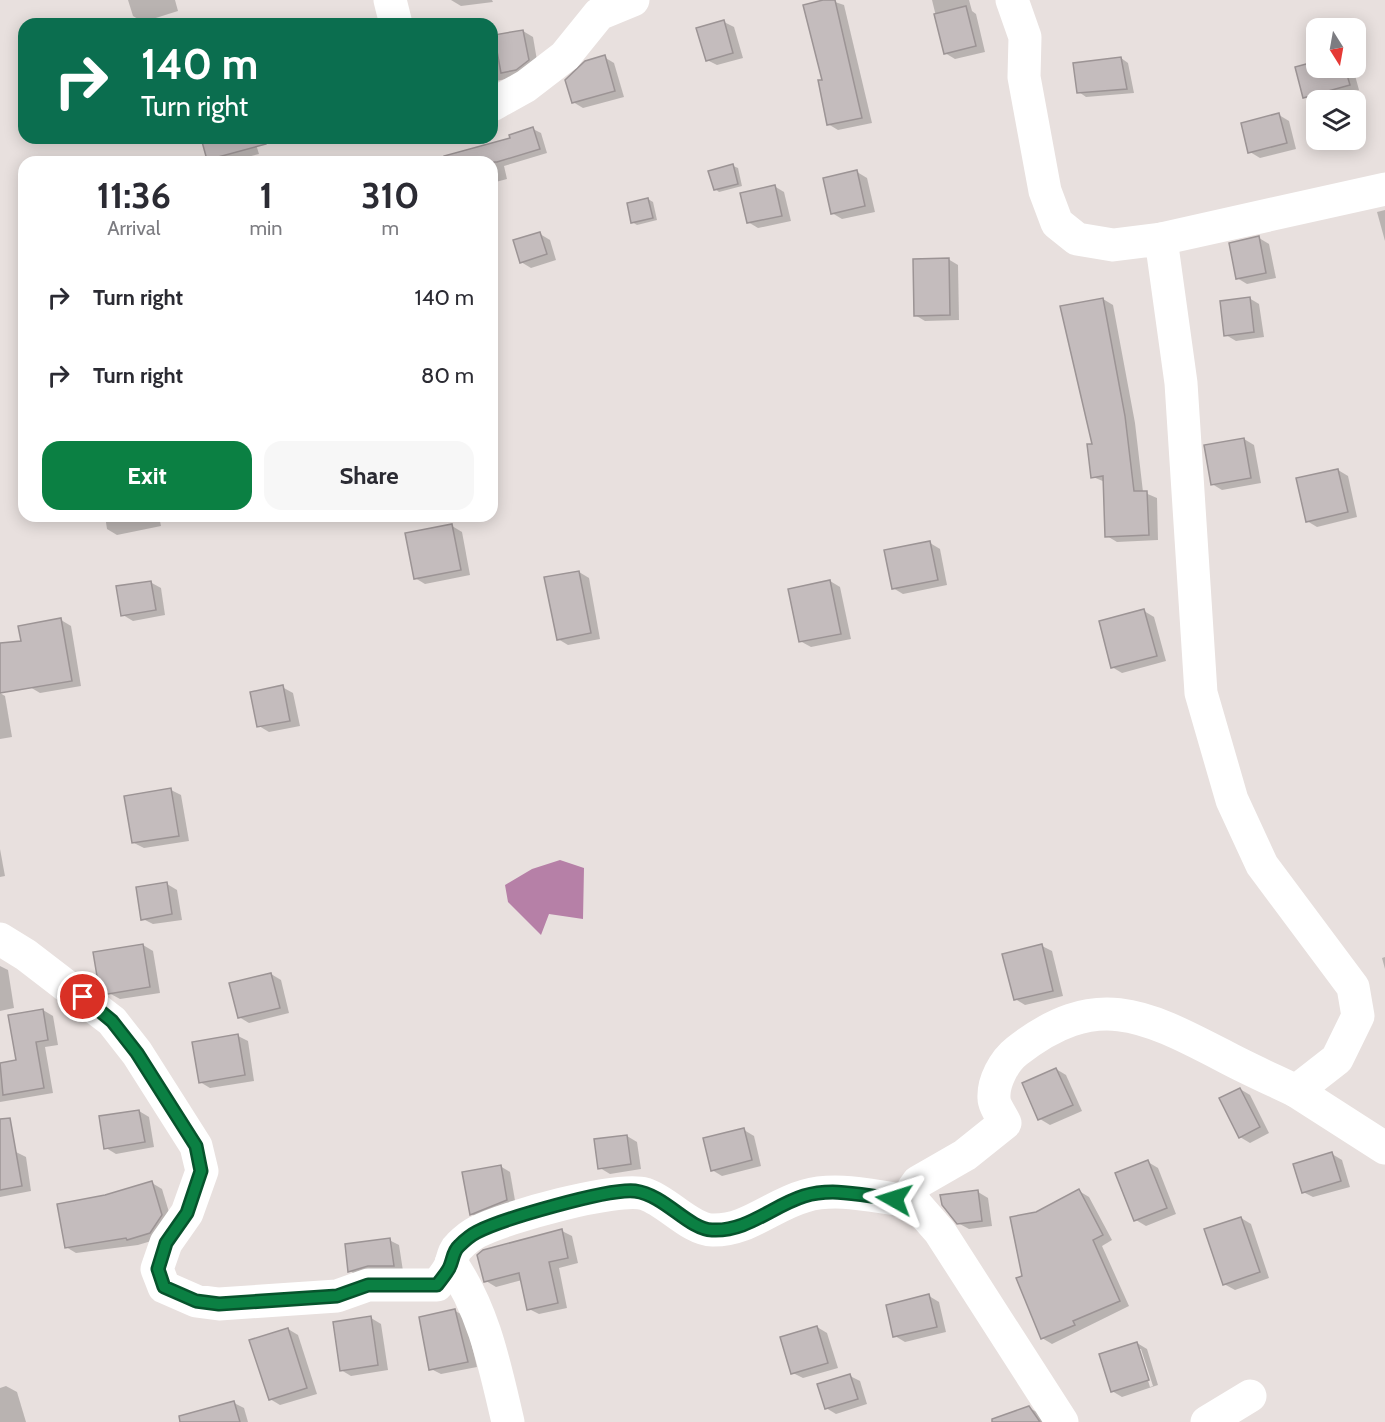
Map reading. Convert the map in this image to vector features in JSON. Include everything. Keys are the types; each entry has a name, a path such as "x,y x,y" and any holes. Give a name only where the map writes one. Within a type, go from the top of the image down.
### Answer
{"street":[{"path":"390,0 394,18"},
{"path":"498,102 526,86 565,56 599,14 633,0"},
{"path":"1012,0 1025,37 1024,77 1045,190 1057,223 1077,240 1113,245 1161,239 1385,189"},
{"path":"1161,239 1181,382 1201,693 1232,800 1262,865 1353,987 1358,1016 1336,1059 1296,1091"},
{"path":"0,939 35,962 112,1021 137,1053 196,1146 201,1171 187,1213 166,1243 158,1269 164,1287 196,1301 219,1304 337,1296 368,1285 437,1285 451,1263 456,1248 477,1232 550,1207 616,1192 636,1191 656,1198 697,1226 712,1230 755,1222 774,1208 805,1196 833,1191 913,1201"},
{"path":"1062,1422 940,1232 913,1201 913,1189 918,1182 965,1155 1005,1123 994,1100 997,1077 1014,1053 1045,1029 1088,1015 1122,1013 1166,1026 1296,1091 1385,1148"},
{"path":"1251,1070 1336,1059"},
{"path":"451,1263 463,1280 490,1345 508,1422"},
{"path":"1207,1422 1250,1396"}],"shaded area":[{"path":"560,860 584,868 583,919 549,914 541,935 508,902 505,885 532,869"}],"building":[{"path":"823,0 835,0 862,118 827,125 818,80 822,80 803,5"},
{"path":"966,6 976,46 944,54 934,14"},
{"path":"724,20 733,53 706,61 696,28"},
{"path":"523,30 529,60 516,70 501,73 498,34"},
{"path":"605,55 615,91 572,103 565,80 585,61"},
{"path":"1121,57 1127,89 1077,93 1073,63"},
{"path":"1306,64 1306,78 1348,78 1350,85 1332,90 1306,90 1306,97 1303,98 1295,67"},
{"path":"1279,113 1287,143 1248,153 1241,123"},
{"path":"533,127 540,149 498,162 498,156 444,156 488,144 498,144 498,141 510,138 509,135"},
{"path":"203,144 266,144 222,156 206,156"},
{"path":"733,164 738,184 714,190 708,171"},
{"path":"857,170 865,206 831,214 823,178"},
{"path":"775,185 782,216 747,223 740,193"},
{"path":"648,198 653,218 631,223 627,203"},
{"path":"540,232 547,254 520,263 513,240"},
{"path":"1259,236 1266,273 1236,279 1229,243"},
{"path":"949,258 950,315 914,316 913,259"},
{"path":"1250,297 1254,332 1224,336 1220,301"},
{"path":"1103,298 1125,416 1134,491 1147,491 1149,535 1105,537 1103,476 1091,478 1087,444 1092,444 1060,306"},
{"path":"1244,438 1251,478 1211,485 1204,445"},
{"path":"1338,469 1348,512 1306,522 1296,478"},
{"path":"452,524 461,570 414,579 405,533"},
{"path":"930,541 938,580 892,589 884,550"},
{"path":"579,571 591,633 557,640 544,577"},
{"path":"830,580 841,634 799,642 788,589"},
{"path":"151,581 156,610 121,616 116,586"},
{"path":"1144,609 1157,656 1111,668 1099,621"},
{"path":"61,618 72,681 0,693 0,643 21,641 18,626"},
{"path":"283,685 290,721 257,727 250,692"},
{"path":"171,788 179,836 132,843 124,796"},
{"path":"167,882 172,914 141,920 136,887"},
{"path":"143,944 150,987 108,994 99,988 93,952"},
{"path":"1042,944 1053,991 1014,1000 1002,954"},
{"path":"271,973 280,1008 238,1018 229,983"},
{"path":"43,1009 48,1040 36,1042 44,1088 3,1095 0,1063 16,1060 8,1015"},
{"path":"238,1034 245,1075 199,1083 192,1042"},
{"path":"1056,1068 1073,1105 1038,1120 1022,1083"},
{"path":"1240,1088 1260,1127 1239,1138 1219,1098"},
{"path":"139,1110 145,1142 104,1149 99,1116"},
{"path":"10,1118 22,1186 0,1190 0,1119"},
{"path":"744,1128 752,1160 711,1171 703,1138"},
{"path":"627,1135 631,1164 598,1169 594,1139"},
{"path":"1332,1152 1341,1181 1302,1193 1293,1164"},
{"path":"1148,1160 1167,1208 1134,1221 1115,1173"},
{"path":"501,1165 507,1200 470,1215 462,1172"},
{"path":"152,1181 162,1215 150,1233 127,1240 126,1238 65,1248 57,1204 105,1195"},
{"path":"1079,1189 1103,1235 1093,1240 1120,1301 1073,1321 1075,1325 1041,1339 1016,1278 1022,1276 1010,1217 1036,1212"},
{"path":"978,1190 982,1221 957,1224 942,1205 940,1195"},
{"path":"1241,1217 1260,1272 1223,1285 1204,1229"},
{"path":"562,1229 568,1258 549,1262 558,1303 527,1310 519,1273 484,1282 477,1255 483,1250"},
{"path":"390,1238 394,1266 368,1266 348,1272 345,1244"},
{"path":"929,1294 937,1327 893,1337 886,1305"},
{"path":"455,1309 468,1362 429,1370 419,1317"},
{"path":"371,1316 378,1365 340,1371 333,1322"},
{"path":"817,1326 828,1363 791,1374 780,1337"},
{"path":"288,1328 307,1388 269,1400 249,1340"},
{"path":"1137,1342 1149,1380 1111,1392 1099,1354"},
{"path":"850,1374 858,1399 825,1409 817,1384"},
{"path":"234,1401 240,1422 180,1422 179,1416"},
{"path":"1029,1406 1040,1422 992,1422 992,1419"}],"route":[{"path":"83,997 112,1021 137,1053 196,1146 201,1171 187,1213 166,1243 158,1269 164,1287 196,1301 219,1304 256,1299 337,1296 368,1285 399,1283 437,1285 449,1269 456,1248 477,1232 550,1207 616,1192 636,1191 656,1198 697,1226 712,1230 755,1222 774,1208 805,1196 833,1191 894,1199"}]}
